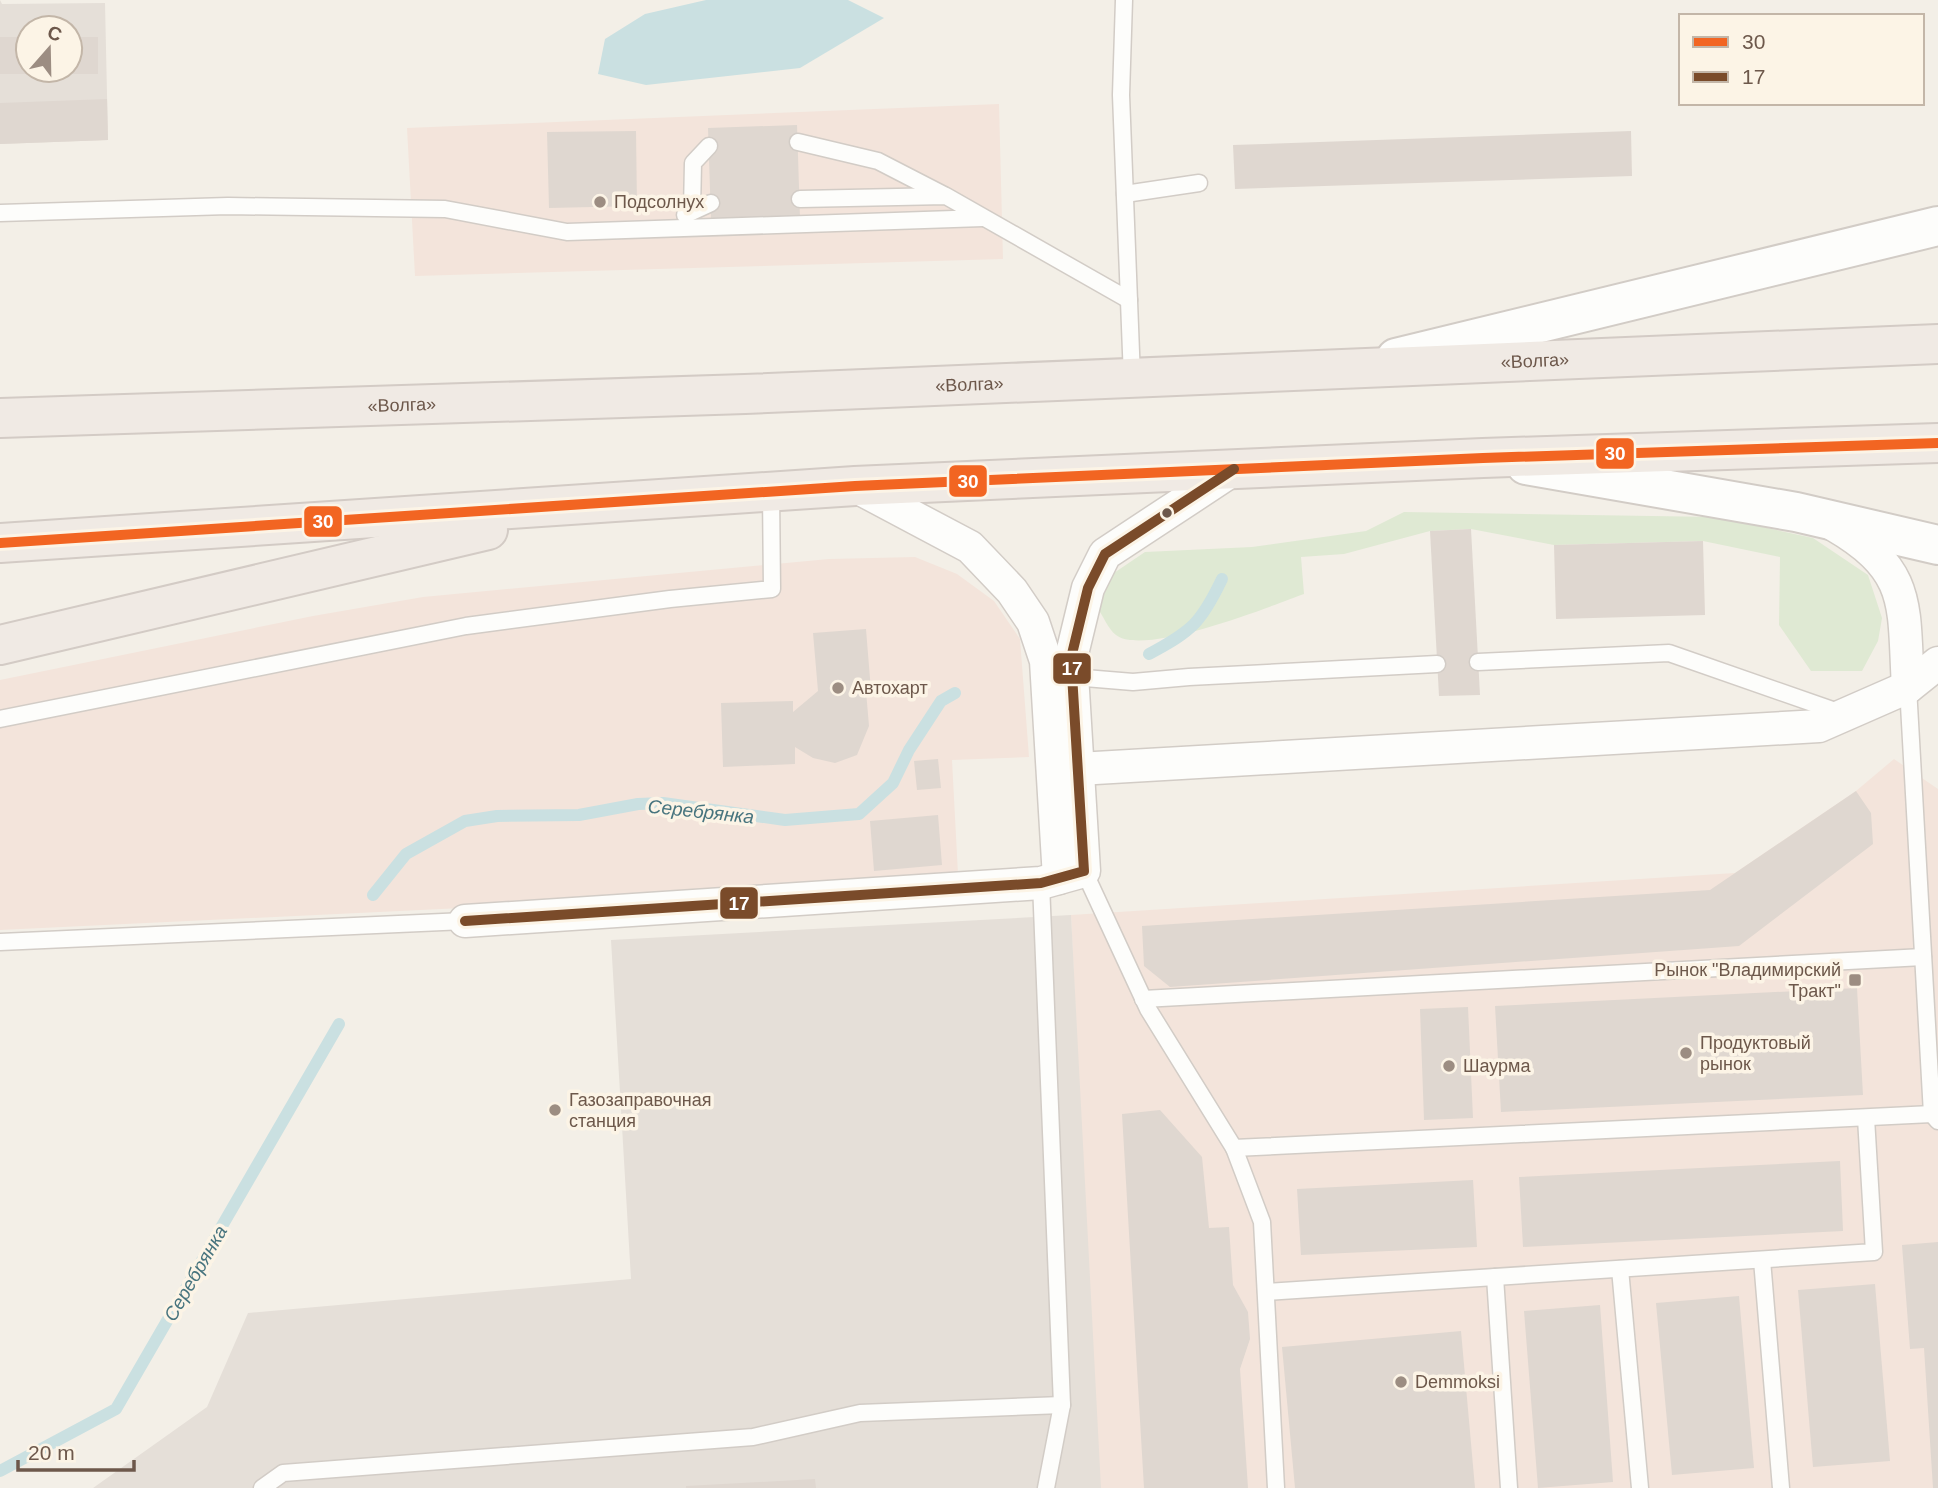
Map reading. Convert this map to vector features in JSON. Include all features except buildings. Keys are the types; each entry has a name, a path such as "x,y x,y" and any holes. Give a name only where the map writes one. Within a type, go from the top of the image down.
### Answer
{"highway":[{"name":"«Волга»","path":"0,418 746,394 1938,344"},
{"path":"0,543 855,486 1483,458 1938,443"},
{"path":"0,645 592,505"}],"street":[{"path":"1348,370 1938,226"},
{"path":"1483,458 1820,518 1938,545"},
{"path":"1061,877 1078,769 1071,658 1088,589 1105,554 1234,469"},
{"path":"855,486 970,547 1012,591 1033,622 1046,661 1061,877"},
{"path":"1820,518 1862,542 1893,574 1903,605 1908,687"},
{"path":"1078,769 1819,726 1908,687 1938,663"},
{"path":"465,921 1061,877"}],"lane":[{"path":"1124,0 1121,95 1132,377"},
{"path":"798,142 878,161 946,196 1129,300"},
{"path":"692,210 692,163 709,146"},
{"path":"1125,194 1199,183"},
{"path":"800,199 946,196"},
{"path":"669,227 692,210 711,203"},
{"path":"0,213 228,206 445,209 567,232 983,218"},
{"path":"0,719 467,626 670,599 772,589 771,493"},
{"path":"1478,662 1669,653 1846,715"},
{"path":"1073,677 1133,682 1437,664"},
{"path":"1234,1148 1866,1118 1935,1118 1908,687"},
{"path":"1061,877 1143,999 1234,1148 1262,1222 1276,1488"},
{"path":"1046,1488 1062,1405 1061,877"},
{"path":"0,942 465,921"},
{"path":"1143,999 1923,957"},
{"path":"1266,1292 1874,1252 1866,1118"},
{"path":"1762,1260 1781,1488"},
{"path":"1620,1269 1640,1488"},
{"path":"1494,1277 1509,1488"},
{"path":"262,1488 283,1473 753,1437 860,1413 1062,1405"}],"shaded area":[{"path":"0,0 2,4 105,3 108,140 0,144"},
{"path":"706,0 848,0 884,18 800,68 646,85 598,74 605,39 645,14"},
{"path":"999,104 1003,259 415,276 407,128"},
{"path":"915,557 957,574 994,601 1020,639 1029,757 952,760 958,874 483,907 0,930 0,680 313,616 423,597 829,559"},
{"path":"1894,759 1938,789 1938,1488 1098,1488 1071,915 1735,873 1856,791"},
{"path":"1071,915 1101,1488 93,1488 207,1407 248,1313 631,1279 611,940"}],"green space":[{"path":"1404,512 1716,517 1813,538 1868,575 1882,618 1878,641 1862,671 1811,671 1779,625 1780,557 1703,541 1554,545 1471,529 1430,531 1344,554 1301,557 1304,594 1179,635 1153,640 1131,640 1116,635 1097,608 1108,577 1145,552 1252,547 1366,531"}],"waterway":[{"name":"Серебрянка","path":"1149,654 1176,639 1194,624 1208,606 1222,579"},
{"name":"Серебрянка","path":"373,895 406,854 465,821 497,816 579,815 638,804 663,803 785,820 859,814 893,783 909,750 941,701 955,693"},
{"name":"Серебрянка","path":"0,1471 116,1409 339,1024"}],"transit line":[{"name":"30","path":"0,543 855,486 1483,458 1938,443"},
{"name":"17","path":"465,921 1041,883 1084,871 1071,658 1088,588 1105,554 1234,469"}],"place":[{"name":"Подсолнух","path":"600,202"},
{"name":"Автохарт","path":"838,688"},
{"name":"Рынок \"Владимирский Тракт\"","path":"1855,980"},
{"name":"Продуктовый рынок","path":"1686,1053"},
{"name":"Шаурма","path":"1449,1066"},
{"name":"Газозаправочная станция","path":"555,1110"},
{"name":"Demmoksi","path":"1401,1382"}]}
